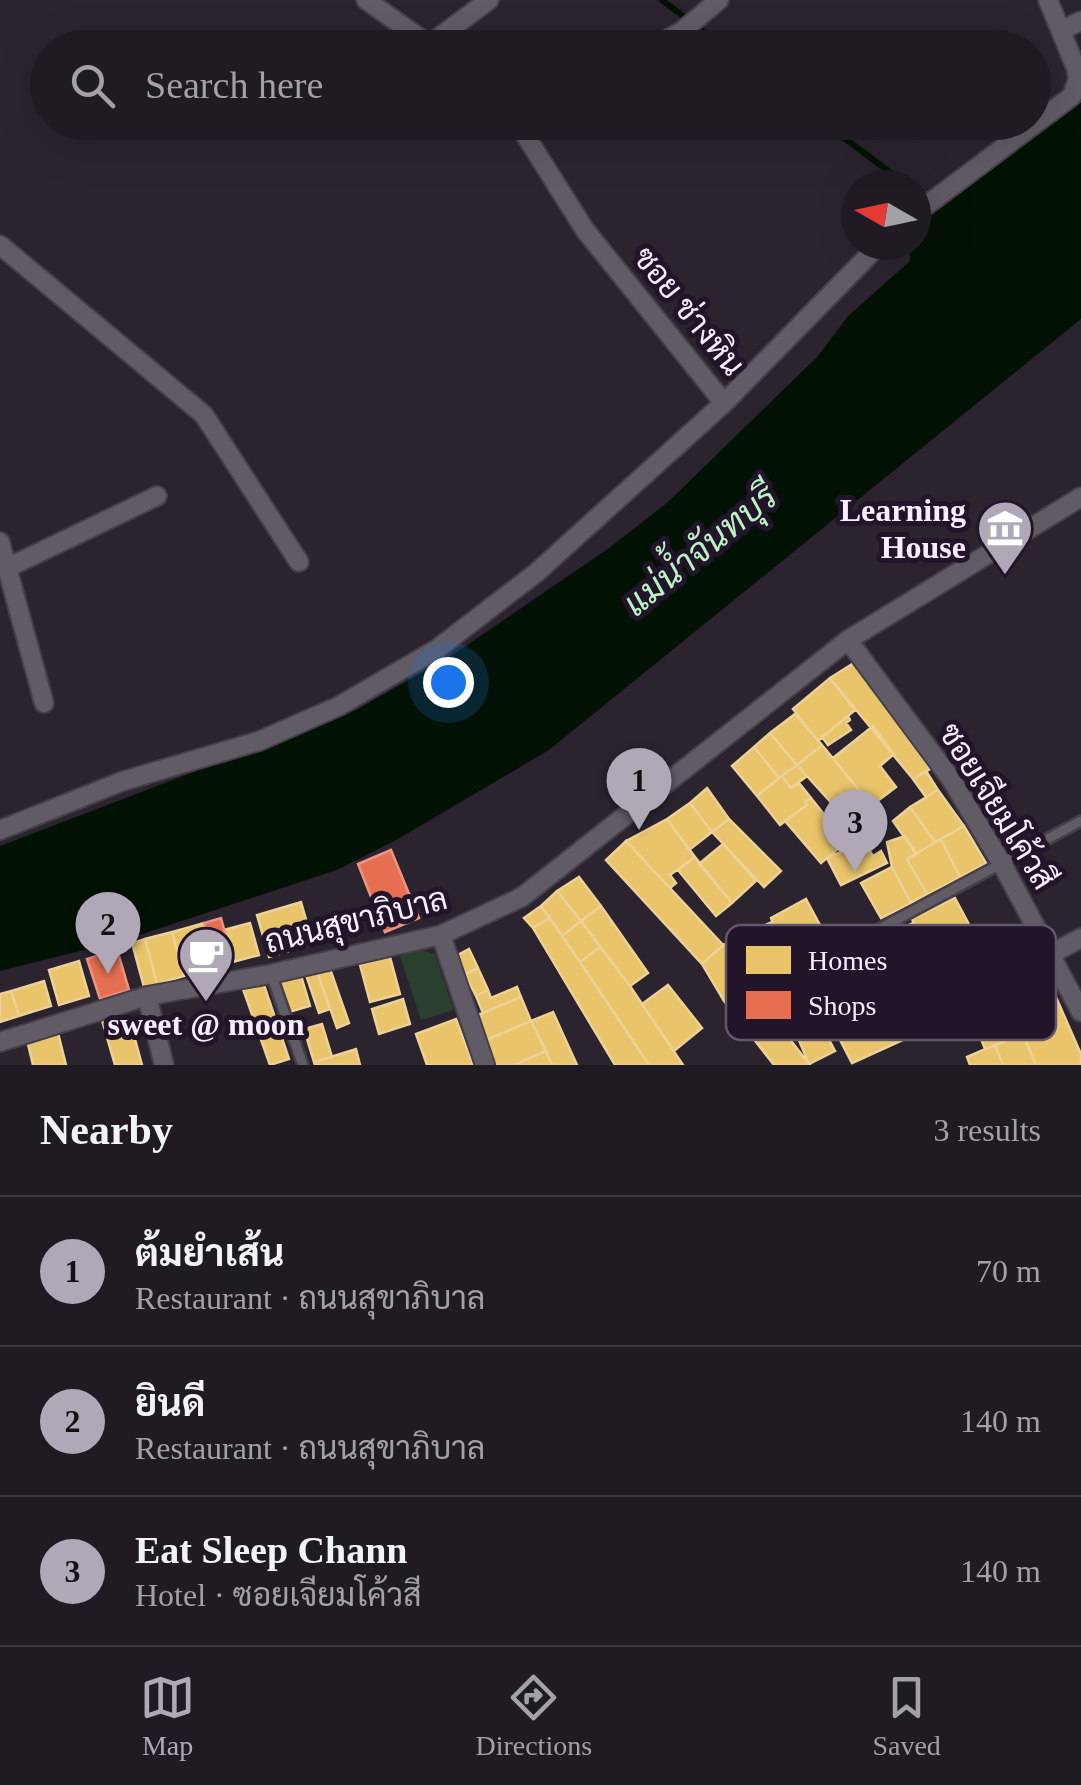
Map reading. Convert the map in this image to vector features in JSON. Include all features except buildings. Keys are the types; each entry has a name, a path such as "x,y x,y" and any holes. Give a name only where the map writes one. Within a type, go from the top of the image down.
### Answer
{"street":[{"path":"366,0 409,30"},
{"path":"452,30 489,0"},
{"path":"683,30 719,0"},
{"path":"1048,0 1078,78 1072,96 1051,111"},
{"path":"1062,30 1081,21"},
{"name":"ซอย ช่างหิน","path":"528,140 585,230 724,403 864,260"},
{"path":"931,201 1012,140"},
{"path":"0,244 204,414 300,562"},
{"path":"0,830 123,781 258,741 339,706 437,649 536,573 724,403"},
{"path":"9,567 157,496"},
{"name":"ถนนสุขาภิบาล","path":"0,1042 147,996 271,974 441,935 522,897 848,640 1081,497"},
{"path":"0,542 44,703"},
{"name":"ซอยเจียมโค้วสี","path":"848,640 951,780 1035,925"},
{"path":"441,935 485,1065"},
{"path":"1056,951 1081,938"},
{"name":"ซอยเจียมโค้วสี","path":"1056,965 1081,1012"},
{"path":"147,996 164,1065"}],"lane":[{"path":"887,925 1081,820"},
{"path":"271,974 303,1065"}],"green space":[{"path":"420,950 435,954 454,1010 421,1020 400,956"}],"water":[{"name":"แม่น้ำจันทบุรี","path":"1081,100 1081,319 549,750 398,839 337,870 124,940 0,971 0,846 356,710 451,656 609,548 668,502 818,356 848,316 910,260 931,260 931,215 1029,140 1051,140 1051,123"}],"waterway":[{"path":"662,0 701,30"},
{"path":"847,140 887,170"}],"place":[{"name":"Learning House","path":"1005,577"},
{"name":"ต้มยำเส้น","path":"639,830"},
{"name":"Eat Sleep Chann","path":"855,872"},
{"name":"ยินดี","path":"108,974"},
{"name":"sweet @ moon","path":"206,1004"}]}
